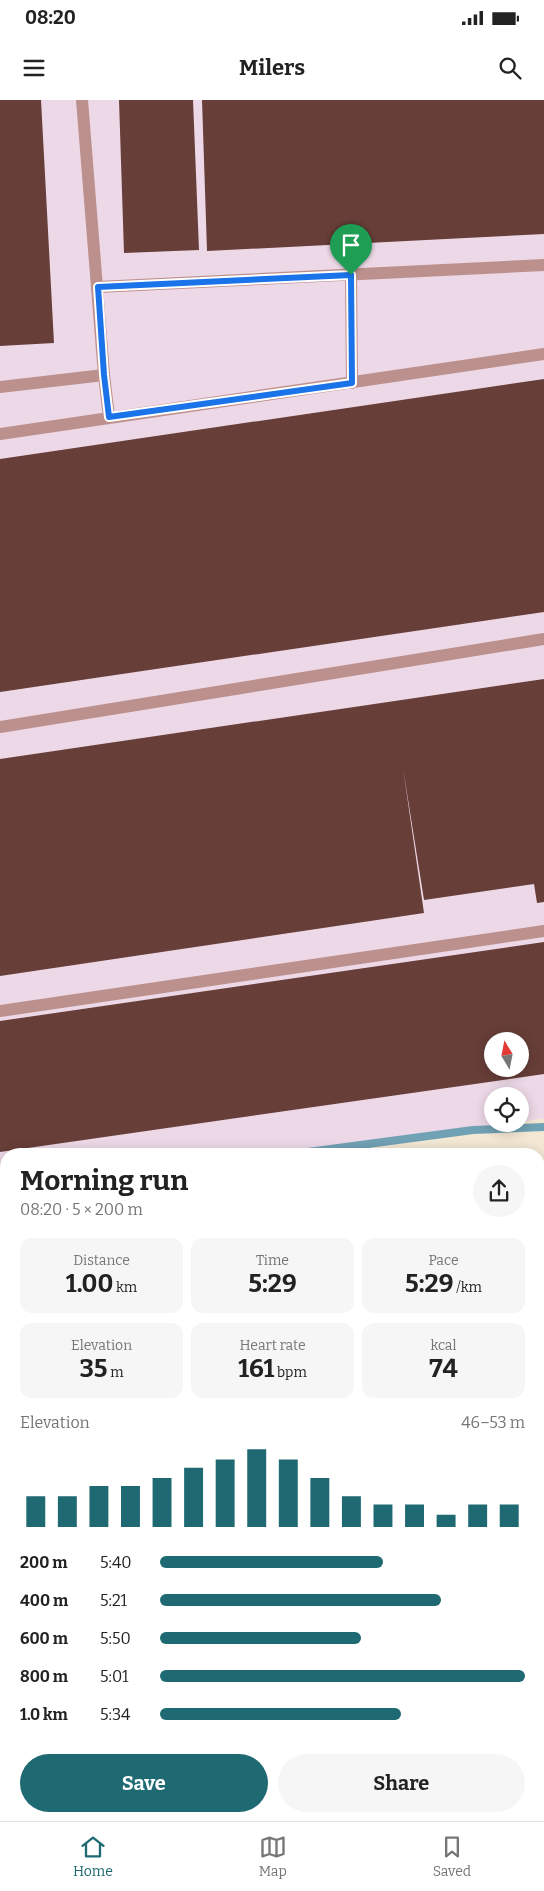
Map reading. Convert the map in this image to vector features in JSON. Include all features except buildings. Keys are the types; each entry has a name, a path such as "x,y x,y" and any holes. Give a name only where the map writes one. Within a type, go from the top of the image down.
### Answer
{"street":[{"path":"82,100 109,417"},
{"path":"98,287 544,265"},
{"path":"351,275 352,383"},
{"path":"0,434 544,354"},
{"path":"0,387 104,375"},
{"path":"0,727 544,639"},
{"path":"0,1011 544,931"}],"shaded area":[{"path":"0,100 544,100 544,1118 529,1120 529,1087 484,1087 484,1127 334,1148 0,1148"}],"waterway":[{"path":"338,1148 473,1130 544,1127"}],"route":[{"path":"351,275 352,383 109,417 98,287 351,275"}]}
